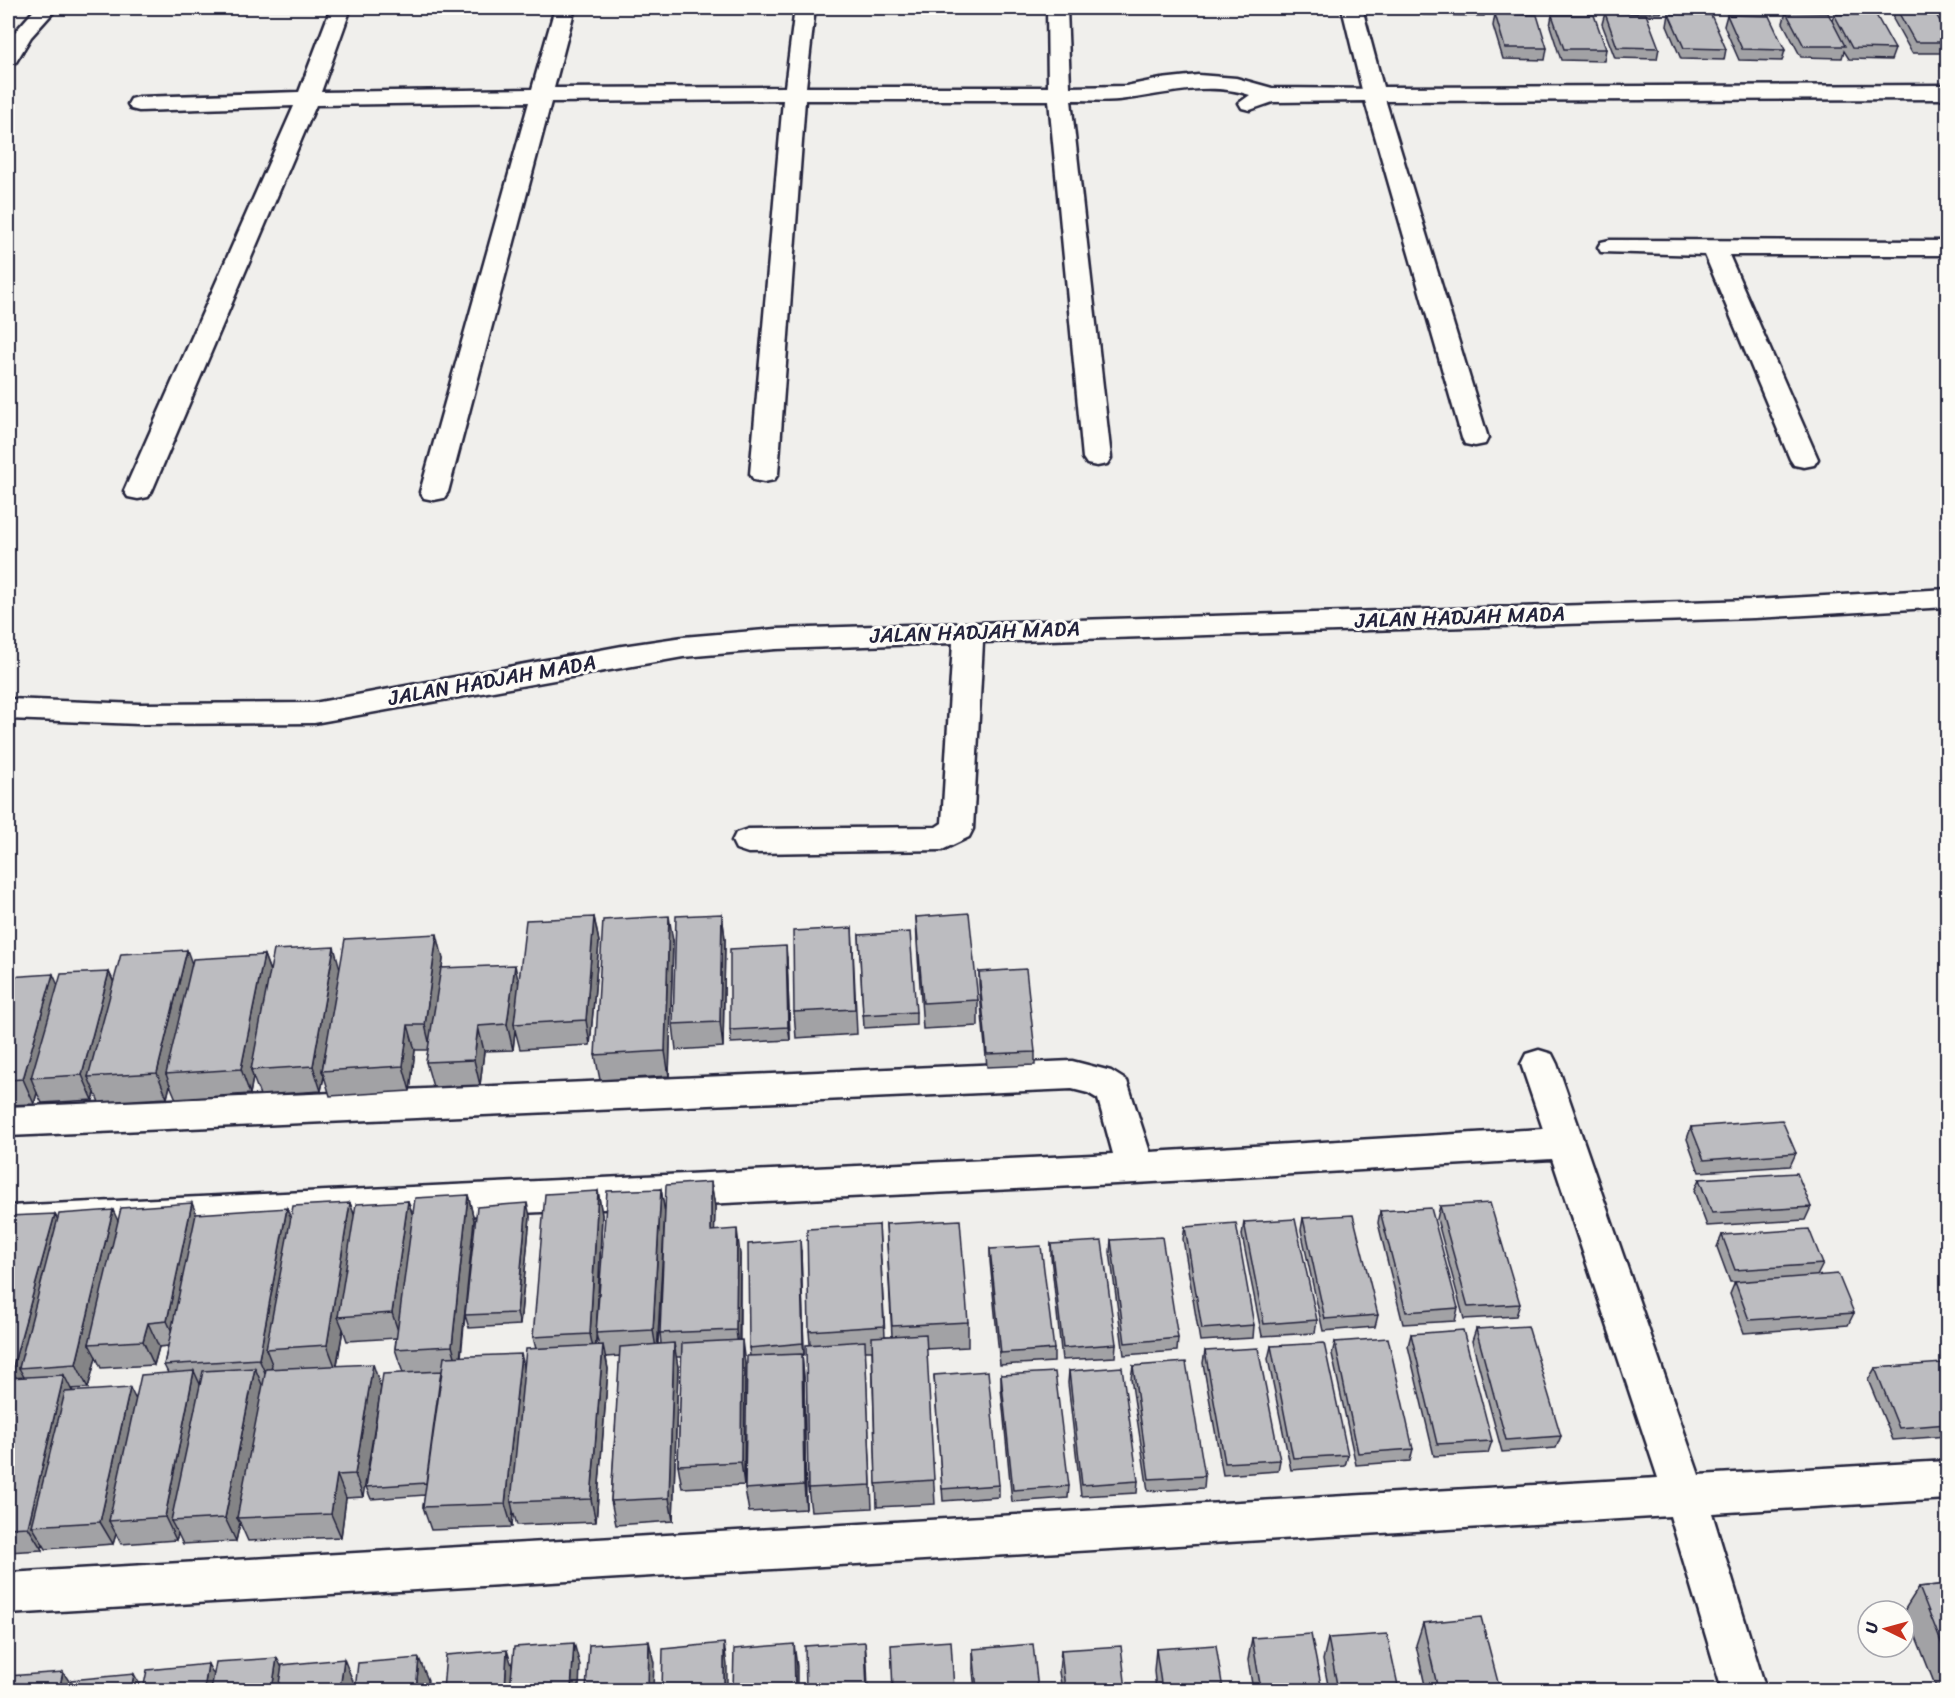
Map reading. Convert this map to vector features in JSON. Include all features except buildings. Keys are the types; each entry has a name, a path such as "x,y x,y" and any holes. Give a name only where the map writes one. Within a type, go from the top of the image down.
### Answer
{"street":[{"path":"8,57 22,34 47,8"},
{"path":"138,490 308,98 341,8"},
{"path":"434,492 565,8"},
{"path":"764,474 795,92 805,8"},
{"path":"1057,8 1059,93 1097,458"},
{"path":"1352,8 1374,94 1475,438"},
{"path":"1126,93 1158,84 1217,84 1249,87 1270,95"},
{"path":"139,104 542,93 795,92 1126,93 1159,102 1188,104"},
{"path":"1227,105 1248,103 1270,95 1947,92"},
{"path":"1610,247 1947,248"},
{"path":"1714,248 1804,459"},
{"name":"JALAN HADJAH MADA","path":"8,709 140,714 314,713 683,647 776,639 1754,609 1947,598"},
{"path":"748,841 942,838 957,829 960,808 968,632"},
{"path":"1539,1064 1685,1496 1744,1690"},
{"path":"8,1121 1072,1075 1098,1081 1114,1091 1136,1168"},
{"path":"8,1222 1136,1168 1566,1143"},
{"path":"8,1594 1947,1480"}]}
